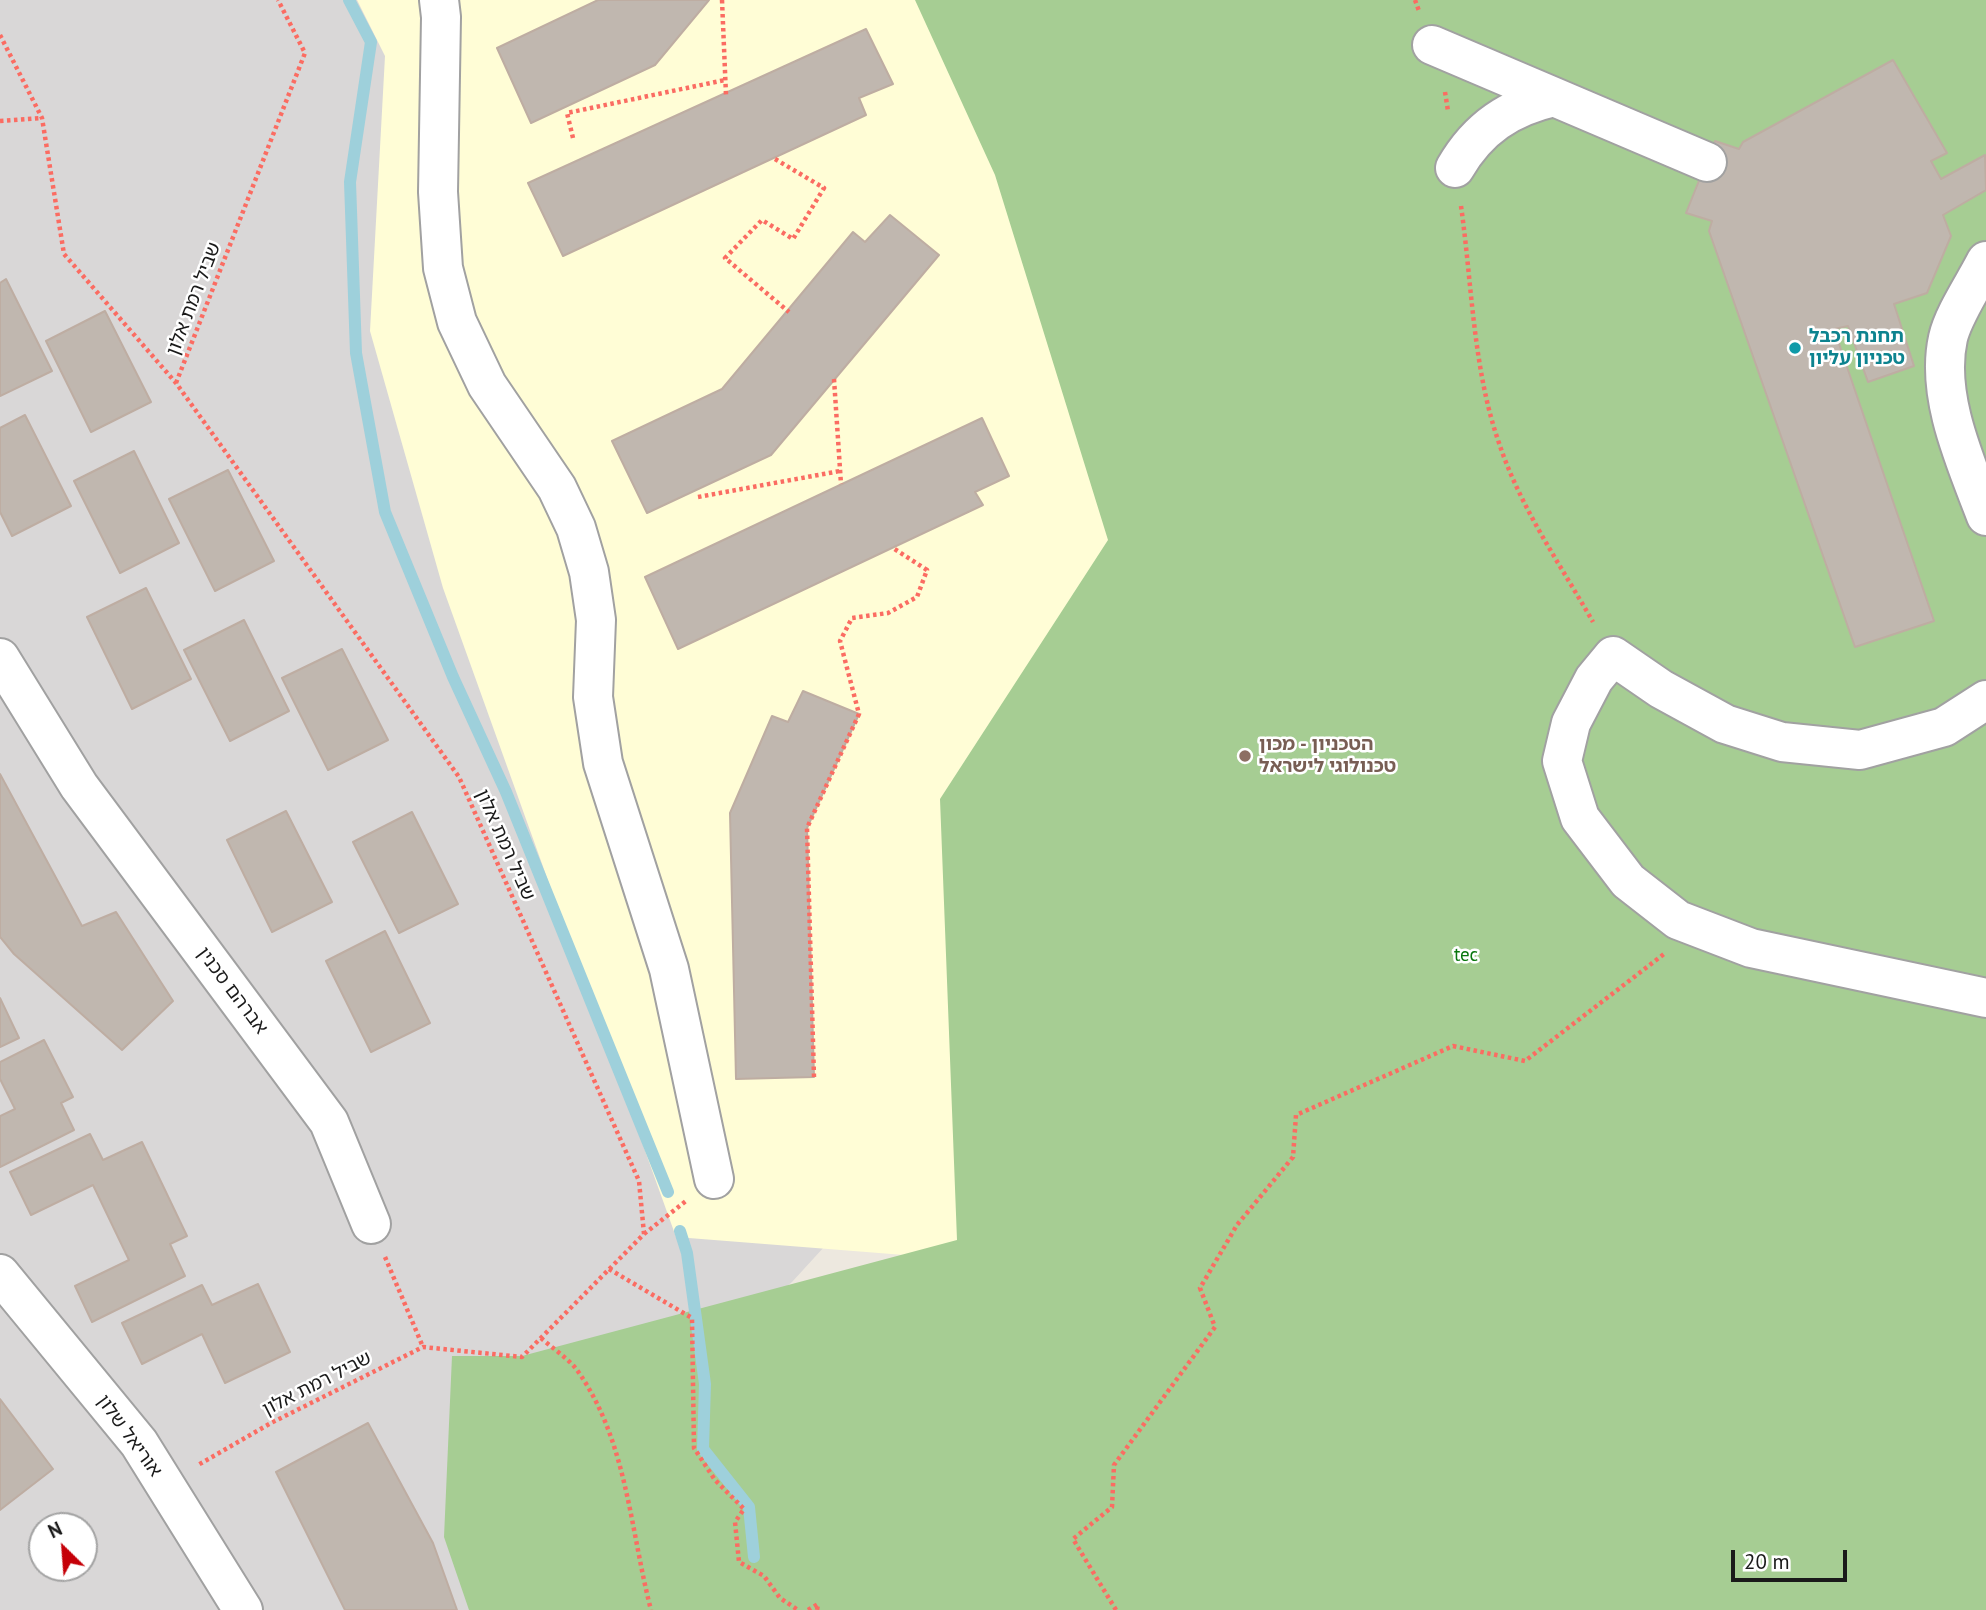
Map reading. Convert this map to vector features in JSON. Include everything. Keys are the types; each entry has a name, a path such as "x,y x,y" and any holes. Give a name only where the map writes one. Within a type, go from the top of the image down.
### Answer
{"street":[{"path":"439,0 442,17 438,192 443,268 457,322 487,385 557,488 576,528 586,561 596,620 593,697 603,763 668,969 714,1179"},
{"path":"1432,46 1707,162"},
{"path":"1455,168 1467,148 1508,112 1554,97"},
{"path":"1986,261 1948,338 1946,393 1960,449 1986,516"},
{"path":"1986,700 1944,727 1860,750 1782,743 1725,724 1661,689 1613,656 1594,679 1571,723 1562,761 1580,818 1628,881 1678,920 1751,948 1986,998"},
{"name":"אברהם סכנין","path":"0,658 79,786 329,1122 371,1224"},
{"name":"אוריאל שלון","path":"0,1273 139,1443 243,1610"}],"path":[{"name":"שביל רמת אלון","path":"278,0 305,53 176,383 459,777 639,1181 644,1234"},
{"path":"722,0 726,95"},
{"path":"1415,0 1443,76 1481,368 1498,442 1519,491 1613,656"},
{"path":"0,35 42,118 64,254 176,383"},
{"path":"573,138 567,113 725,80"},
{"path":"0,121 42,118"},
{"path":"775,159 824,188 793,239 762,220 725,258 789,312"},
{"path":"834,379 841,484"},
{"path":"698,497 840,471"},
{"path":"814,1077 807,828 859,714 840,641 852,618 888,613 917,597 928,570 894,548"},
{"path":"1115,1610 1073,1539 1112,1507 1114,1465 1215,1327 1200,1288 1237,1225 1293,1157 1296,1115 1452,1046 1525,1061 1698,928"},
{"path":"371,1224 423,1347 522,1356 644,1234 714,1179"},
{"path":"609,1269 692,1318 694,1448 715,1480 744,1509 735,1522 739,1562 764,1576 780,1598 798,1610"},
{"path":"541,1338 576,1369 606,1423 628,1493 651,1610"},
{"name":"שביל רמת אלון","path":"164,1485 271,1423 423,1347"},
{"path":"808,1610 818,1604 817,1610"}],"shaded area":[{"path":"0,0 1056,0 1349,674 792,1282 535,1495 579,1610 0,1610"},
{"name":"הטכניון - מכון טכנולוגי לישראל","path":"357,0 1986,0 1031,1265 676,1237 443,588 370,331 385,56"}],"green space":[{"name":"tec","path":"915,0 1986,0 1986,1610 469,1610 444,1537 452,1356 522,1356 957,1240 940,799 1108,540 995,175"}],"building":[{"path":"598,0 709,0 655,65 531,123 497,48"},
{"path":"866,29 893,84 859,98 866,115 563,256 528,183"},
{"name":"תחנת רכבל טכניון עליון","path":"1893,60 1947,153 1931,161 1941,179 1985,155 1986,190 1943,215 1951,236 1927,293 1894,304 1914,366 1868,382 1848,326 1834,329 1934,621 1855,647 1709,231 1712,221 1686,213 1715,141 1739,149 1743,142"},
{"path":"890,215 939,255 771,455 647,513 612,441 722,389 853,232 865,242"},
{"path":"6,279 52,371 0,396 0,283"},
{"path":"105,311 151,402 91,432 46,341"},
{"path":"25,415 71,506 12,536 0,512 0,428"},
{"path":"982,418 1009,476 975,492 983,505 678,649 645,577"},
{"path":"134,451 179,543 120,573 74,481"},
{"path":"228,470 274,561 215,591 169,499"},
{"path":"146,588 191,679 132,709 87,617"},
{"path":"244,620 289,711 230,741 184,650"},
{"path":"342,649 388,740 328,770 282,678"},
{"path":"803,691 859,714 807,828 814,1077 736,1079 730,813 772,716 788,722"},
{"path":"0,774 82,926 116,912 173,1001 122,1050 14,954 0,937"},
{"path":"286,811 332,902 272,932 227,840"},
{"path":"412,812 458,904 399,933 353,842"},
{"path":"385,931 430,1023 371,1052 326,961"},
{"path":"0,998 19,1038 0,1047"},
{"path":"44,1040 73,1097 61,1103 74,1130 0,1167 0,1116 15,1109 0,1079 0,1062"},
{"path":"90,1134 103,1160 142,1142 187,1236 170,1244 185,1276 92,1322 75,1286 129,1260 93,1185 31,1215 10,1172"},
{"path":"258,1284 290,1352 225,1383 202,1334 142,1364 122,1323 202,1285 212,1305"},
{"path":"0,1399 53,1469 0,1510"},
{"path":"368,1423 433,1543 457,1610 345,1610 276,1472"}],"waterway":[{"path":"349,0 371,42 350,182 356,353 385,512 453,677 506,792 668,1192"},
{"path":"680,1231 687,1253 705,1384 703,1449 749,1507 754,1557"}],"place":[{"name":"תחנת רכבל טכניון עליון","path":"1795,348"},
{"name":"הטכניון - מכון טכנולוגי לישראל","path":"1245,756"}]}
